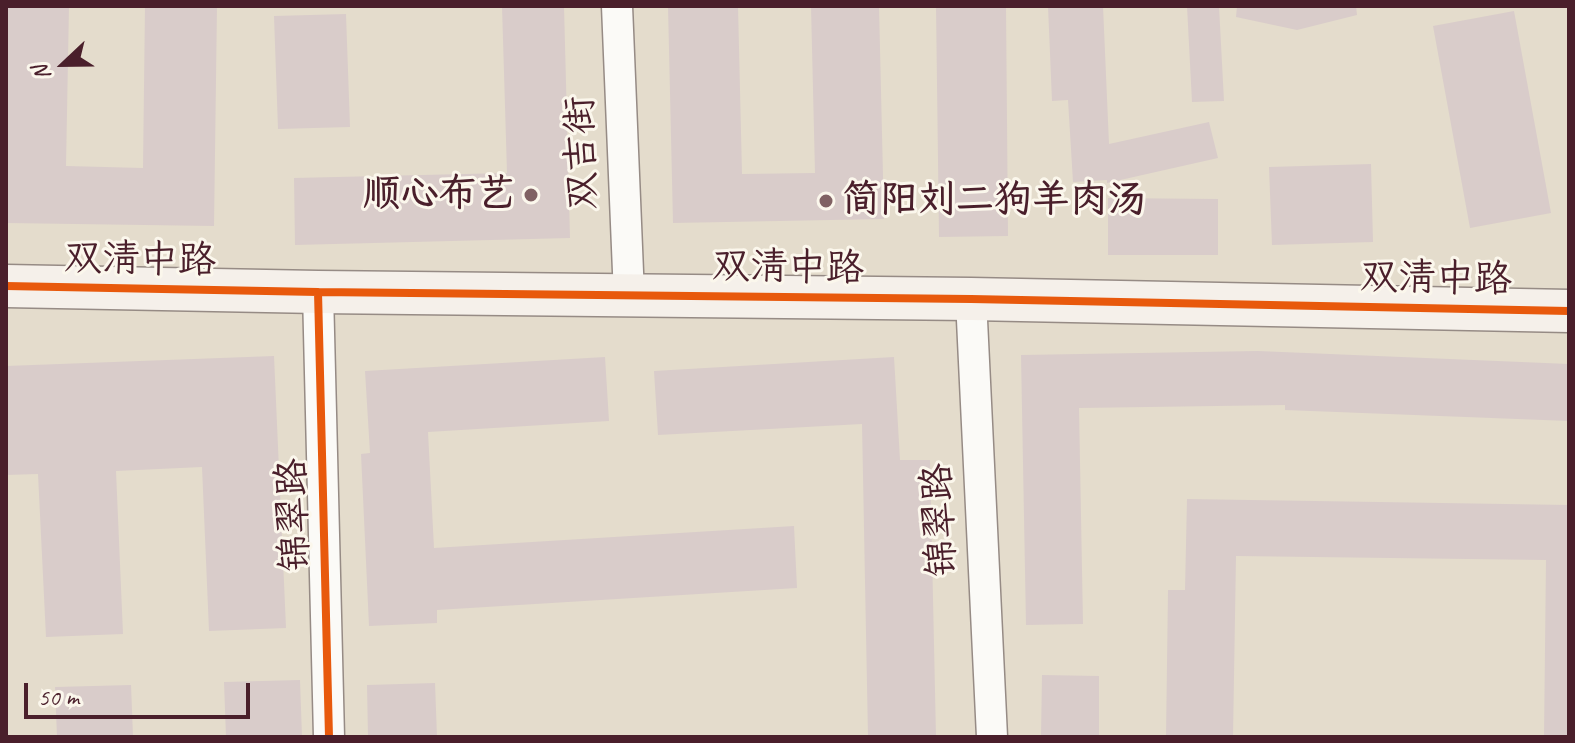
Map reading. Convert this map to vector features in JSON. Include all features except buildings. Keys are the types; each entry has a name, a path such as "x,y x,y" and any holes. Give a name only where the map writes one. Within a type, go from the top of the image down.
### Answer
{"street":[{"name":"双吉街","path":"617,6 629,296"},
{"name":"双清中路","path":"6,286 971,299 1569,311"},
{"name":"锦翠路","path":"318,292 329,737"},
{"name":"锦翠路","path":"971,299 992,737"}],"cycle path":[{"path":"6,286 971,299 1569,311"},
{"path":"318,292 329,737"}],"place":[{"name":"顺心布艺","path":"531,195"},
{"name":"简阳刘二狗羊肉汤","path":"826,201"}]}
